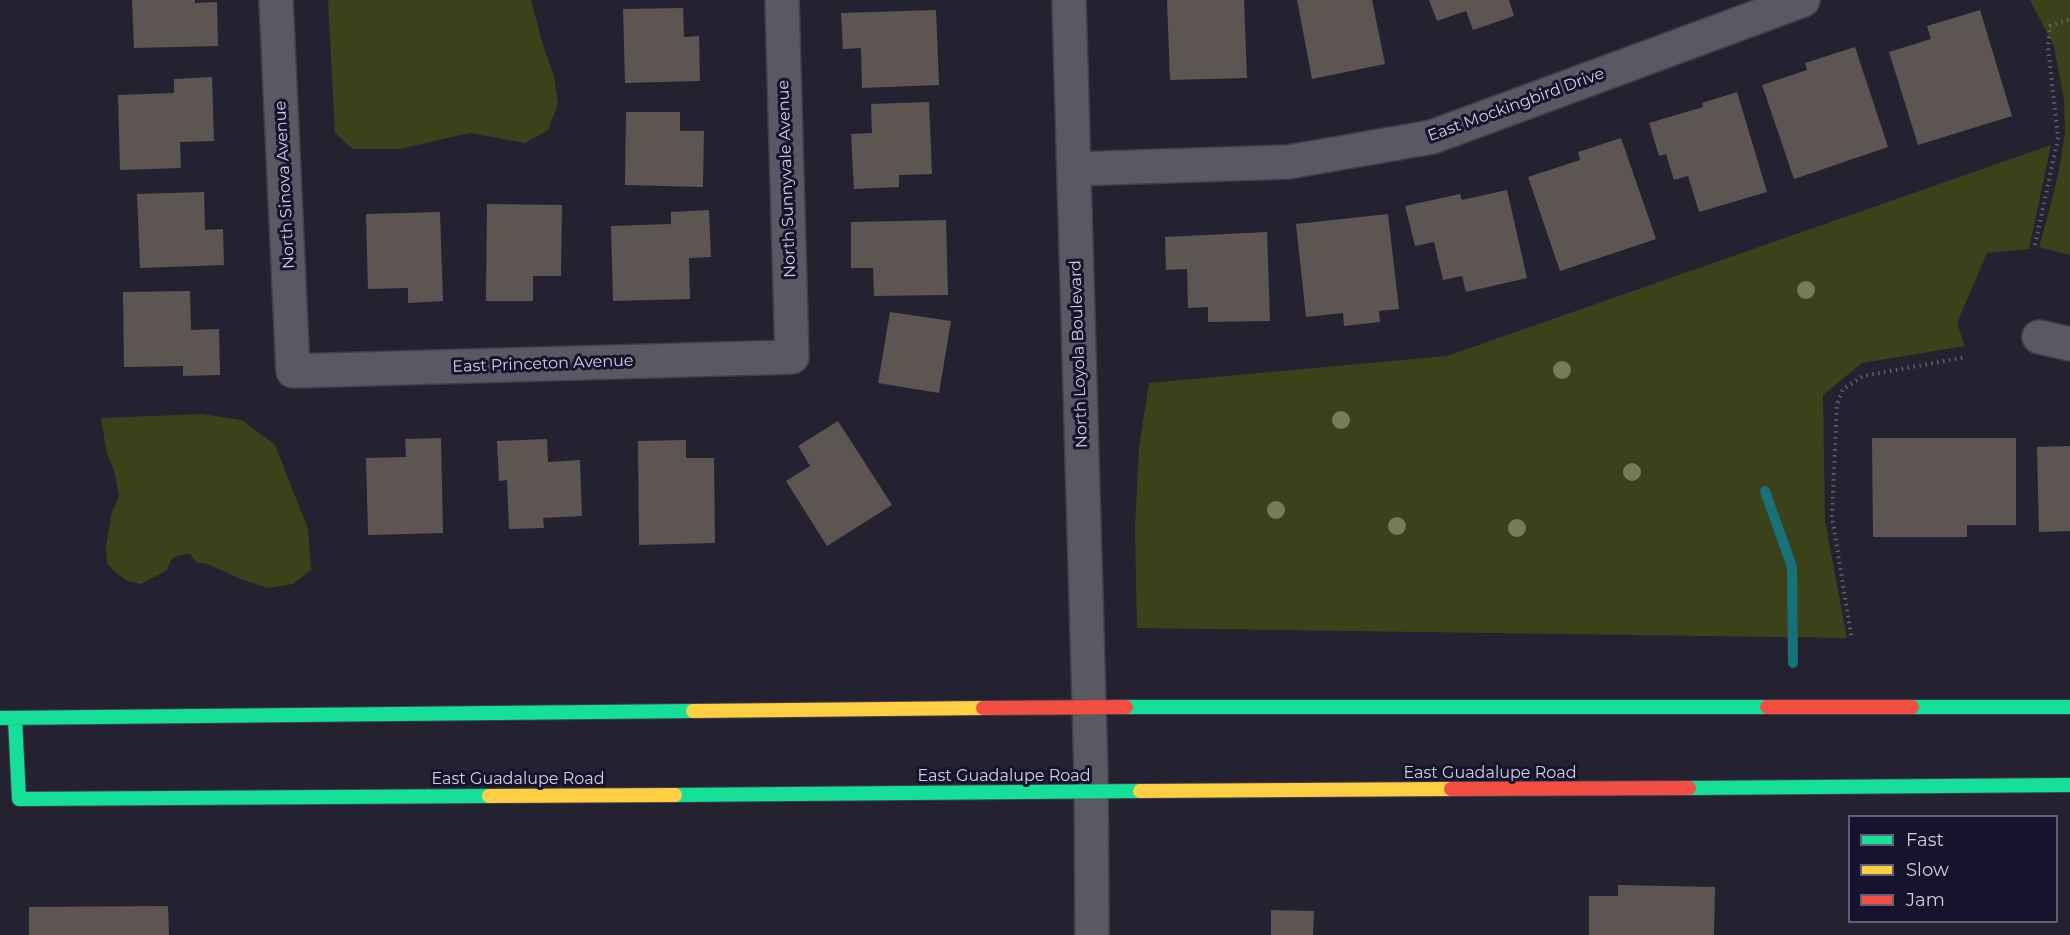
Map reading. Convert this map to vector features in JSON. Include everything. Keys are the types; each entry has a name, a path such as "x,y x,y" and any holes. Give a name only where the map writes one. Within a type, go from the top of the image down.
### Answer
{"street":[{"name":"North Sinova Avenue","path":"276,0 293,371"},
{"name":"North Sunnyvale Avenue","path":"782,0 792,357"},
{"name":"North Loyola Boulevard","path":"1069,0 1089,707 1092,935"},
{"name":"East Mockingbird Drive","path":"1074,169 1288,162 1432,137 1803,0"},
{"path":"2038,337 2070,344"},
{"name":"East Princeton Avenue","path":"293,371 792,357"},
{"path":"0,718 1089,707 2070,707"},
{"name":"East Guadalupe Road","path":"15,718 19,799 2070,786"}],"path":[{"path":"2035,244 2058,138 2048,46 2050,26 2070,19"},
{"path":"1851,635 1832,516 1837,404 1843,389 1863,376 1966,357"}],"green space":[{"path":"328,0 531,0 554,76 558,104 548,130 525,143 470,133 399,149 353,149 335,133"},
{"path":"2030,0 2070,0 2070,255 2039,247 2059,170 2065,132 2064,100 2054,46"},
{"path":"2051,145 2029,249 1987,253 1957,323 1965,346 1862,363 1823,395 1825,521 1847,638 1137,628 1135,529 1139,447 1149,383 1447,356"},
{"path":"202,414 242,420 275,445 308,529 311,570 293,584 267,588 205,563 197,563 190,554 176,556 171,560 167,570 141,584 127,581 107,563 106,546 112,512 119,496 114,470 107,454 101,418"}],"building":[{"path":"132,0 217,2 218,46 134,48"},
{"path":"1167,0 1244,0 1247,78 1170,80"},
{"path":"1297,0 1372,0 1385,64 1312,79"},
{"path":"1429,0 1509,0 1514,16 1473,30 1466,11 1437,21"},
{"path":"683,8 684,37 699,36 700,81 625,83 623,9"},
{"path":"936,10 939,85 862,88 861,48 843,49 841,13"},
{"path":"1980,10 2012,116 1918,145 1889,52 1931,39 1927,26"},
{"path":"1855,47 1888,147 1794,179 1762,85 1807,70 1805,63"},
{"path":"212,77 214,141 180,142 181,168 120,170 118,95 174,93 174,79"},
{"path":"1737,92 1767,192 1699,212 1688,176 1674,180 1666,154 1659,156 1649,123 1703,107 1702,103"},
{"path":"929,102 932,174 899,175 899,187 854,189 851,134 872,133 871,104"},
{"path":"626,112 680,112 680,131 704,131 703,187 625,185"},
{"path":"1621,138 1656,239 1560,271 1528,177 1580,160 1578,152"},
{"path":"1507,190 1527,278 1466,292 1462,276 1443,280 1434,242 1415,246 1405,206 1460,194 1462,200"},
{"path":"204,192 205,230 223,229 224,265 140,268 137,194"},
{"path":"487,204 562,205 561,276 533,276 533,301 486,301"},
{"path":"709,210 711,257 689,258 690,299 613,301 611,226 671,224 671,212"},
{"path":"440,212 443,301 408,303 408,288 368,289 366,214"},
{"path":"1388,214 1399,309 1379,311 1380,322 1344,326 1343,313 1306,317 1296,224"},
{"path":"946,220 948,295 874,296 873,268 851,268 851,222"},
{"path":"1267,232 1270,321 1208,322 1208,307 1188,308 1187,269 1166,270 1165,237"},
{"path":"190,291 191,330 219,329 220,375 183,376 183,366 124,367 123,292"},
{"path":"890,312 951,321 939,393 878,383"},
{"path":"838,421 892,505 827,546 786,481 810,466 798,446"},
{"path":"441,438 443,533 368,535 366,458 406,457 405,439"},
{"path":"1872,438 2016,438 2016,525 1967,525 1967,537 1873,537"},
{"path":"547,439 548,462 580,460 582,516 543,518 544,528 509,529 507,480 499,481 497,441"},
{"path":"686,440 686,458 714,458 715,543 639,545 638,441"},
{"path":"2070,446 2070,531 2039,532 2037,447"},
{"path":"1618,885 1715,887 1714,935 1589,935 1589,896 1618,896"},
{"path":"168,906 169,935 29,935 29,907"},
{"path":"1271,910 1314,911 1313,935 1271,935"}],"waterway":[{"path":"1765,491 1792,567 1793,663"}],"traffic: fast":[{"path":"1126,707 1767,707"},
{"path":"1912,707 2070,707"},
{"path":"0,718 693,711"},
{"path":"15,718 19,799 489,796"},
{"path":"1689,788 2070,785"},
{"path":"675,795 1140,791"}],"traffic: slow":[{"path":"693,711 983,708"},
{"path":"1140,791 1451,789"},
{"path":"489,796 675,795"}],"traffic: jam":[{"path":"983,708 1126,707"},
{"path":"1767,707 1912,707"},
{"path":"1451,789 1689,788"}]}
